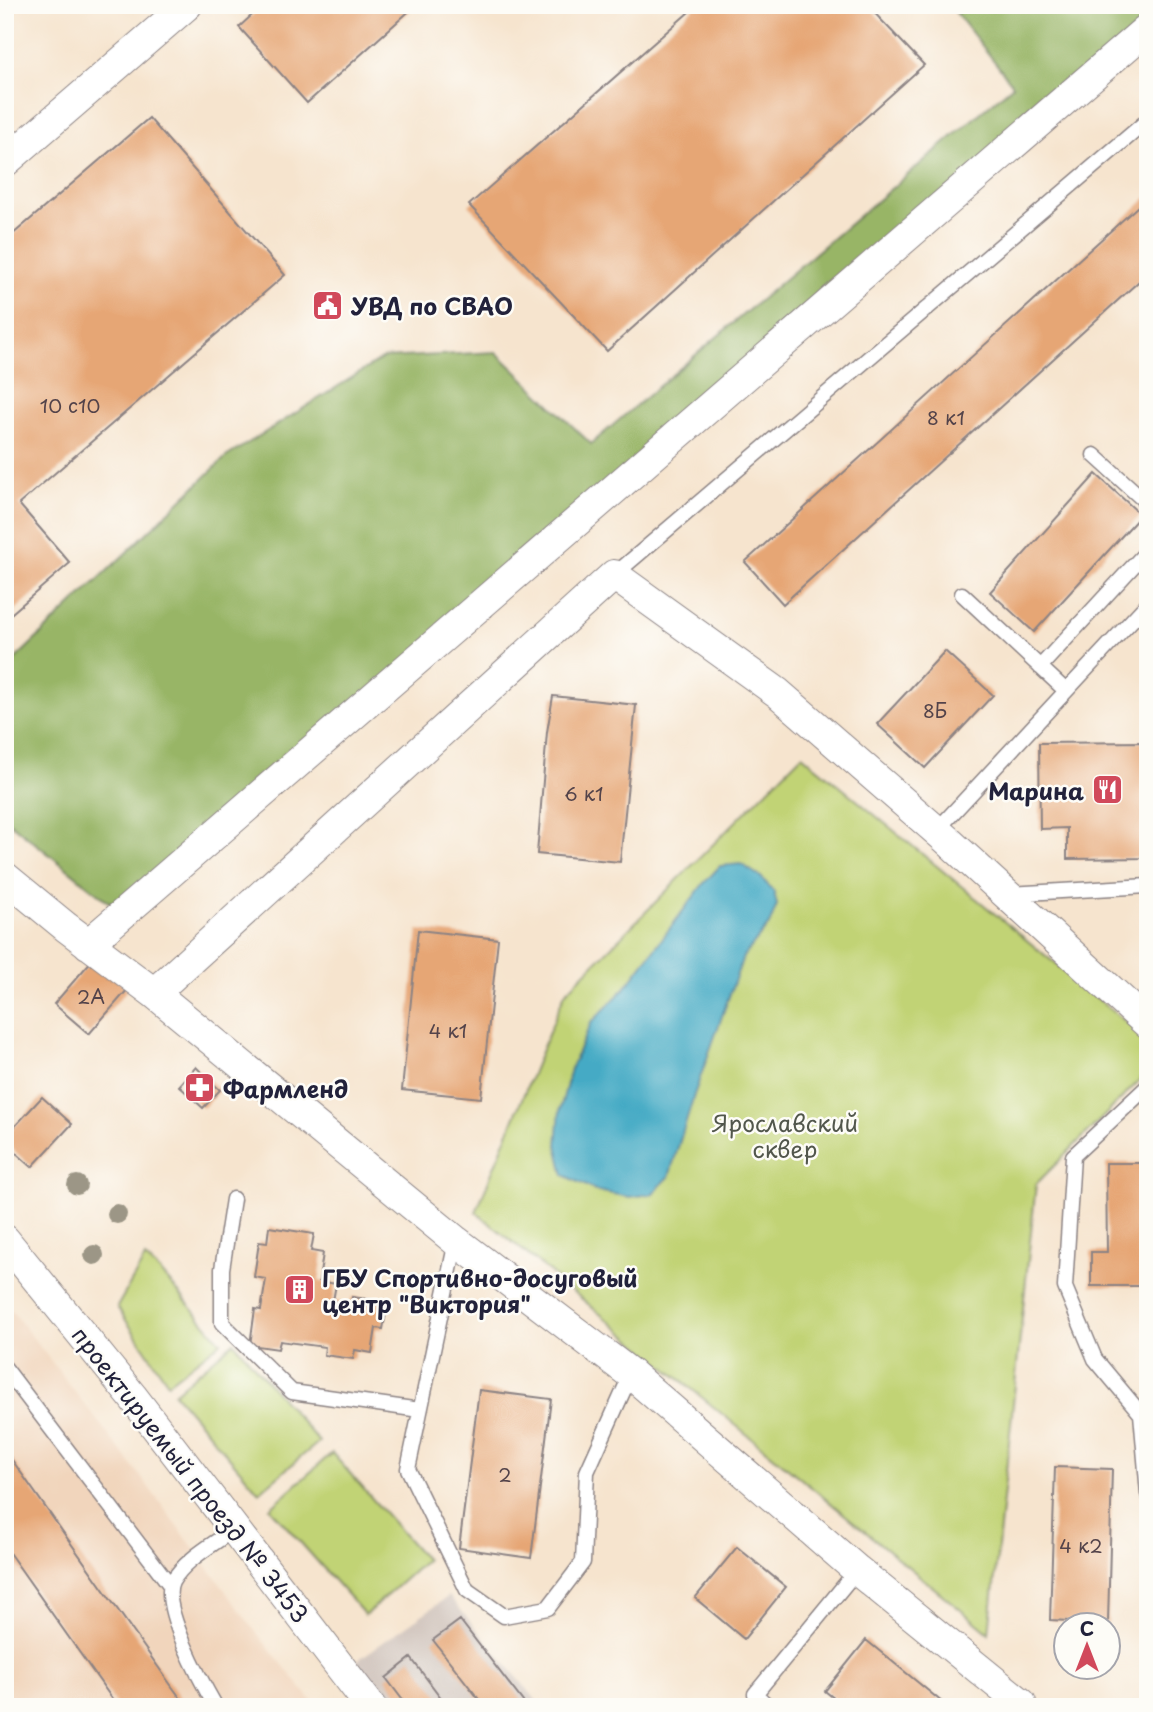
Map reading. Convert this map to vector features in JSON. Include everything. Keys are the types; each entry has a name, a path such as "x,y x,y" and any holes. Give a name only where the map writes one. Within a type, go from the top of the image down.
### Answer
{"street":[{"path":"7,156 175,11"},
{"path":"88,944 1148,28"},
{"path":"154,993 614,575 778,693 936,831 1148,1024"},
{"path":"5,877 154,993 456,1241 631,1374 857,1570 1023,1705"},
{"name":"проектируемый проезд № 3453","path":"6,1243 132,1396 371,1707"}],"lane":[{"path":"614,575 1148,120"},
{"path":"1094,455 1148,504"},
{"path":"1040,667 1148,550"},
{"path":"962,594 1066,691"},
{"path":"936,831 1148,603"},
{"path":"1005,894 1148,886"},
{"path":"1148,1086 1073,1156 1065,1287 1095,1359 1141,1414 1148,1494"},
{"path":"233,1199 222,1269 222,1323 292,1392 420,1410"},
{"path":"456,1241 408,1469 467,1590 504,1616 548,1608 583,1562 587,1472 631,1374"},
{"path":"5,1368 170,1585"},
{"path":"216,1707 196,1672 170,1604 170,1585 178,1573 234,1530"},
{"path":"769,1707 755,1694 857,1570"}],"shaded area":[{"path":"5,1302 138,1473 255,1631 317,1707 5,1707"},
{"path":"449,1596 542,1707 390,1707 355,1662"}],"green space":[{"path":"950,5 1148,5 1148,12 1138,26 165,873 110,903 5,819 7,667 226,457 383,358 496,352 591,444 1013,85"},
{"name":"Ярославский сквер","path":"802,755 1148,1040 1148,1072 1036,1184 989,1633 476,1212 565,993"},
{"path":"145,1258 160,1271 221,1342 168,1383 117,1307"},
{"path":"234,1342 319,1442 259,1492 174,1393"},
{"path":"332,1453 426,1560 365,1615 270,1508"}],"water":[{"path":"741,864 761,877 774,892 777,905 769,925 743,957 694,1095 669,1177 652,1194 629,1197 597,1191 564,1175 557,1145 560,1110 572,1065 591,1023 625,988 704,883 720,866"}],"building":[{"path":"263,5 416,5 307,103 239,27"},
{"path":"697,5 867,5 924,65 607,351 469,205"},
{"path":"149,118 285,275 19,504 70,563 5,619 5,241"},
{"path":"1148,197 1148,273 783,604 745,562"},
{"path":"1096,474 1141,515 1034,632 990,592"},
{"path":"945,651 993,695 925,768 877,724"},
{"path":"553,696 636,705 620,862 537,854 547,732"},
{"path":"1148,742 1148,858 1067,859 1067,828 1040,829 1039,743"},
{"path":"418,930 498,939 481,1098 402,1090"},
{"path":"93,959 128,989 89,1034 54,1004"},
{"name":"Фармленд","path":"196,1067 220,1090 203,1108 179,1086"},
{"path":"42,1097 72,1124 32,1167 5,1143 5,1137"},
{"path":"1106,1163 1148,1163 1148,1286 1091,1286 1091,1252 1107,1252"},
{"name":"ГБУ Спортивно-досуговый центр \"Виктория\"","path":"269,1227 314,1234 311,1251 323,1253 319,1281 336,1284 333,1301 351,1305 352,1297 388,1302 383,1329 376,1328 372,1353 355,1350 353,1359 324,1355 325,1347 280,1341 278,1349 250,1345 255,1309 261,1310 266,1279 254,1277 259,1242 267,1243"},
{"path":"479,1390 551,1399 531,1558 459,1548"},
{"path":"5,1450 187,1707 118,1707 5,1547"},
{"path":"1055,1467 1112,1469 1108,1610 1052,1610 1050,1620"},
{"path":"737,1547 786,1587 744,1639 695,1598"},
{"path":"460,1620 527,1707 485,1707 433,1640"},
{"path":"866,1640 948,1707 845,1707 825,1691"},
{"path":"411,1658 448,1707 408,1707 386,1678"}],"place":[{"name":"УВД по СВАО","path":"328,305"},
{"name":"Марина","path":"1107,790"},
{"name":"Фармленд","path":"200,1088"},
{"name":"ГБУ Спортивно-досуговый центр \"Виктория\"","path":"299,1290"}]}
